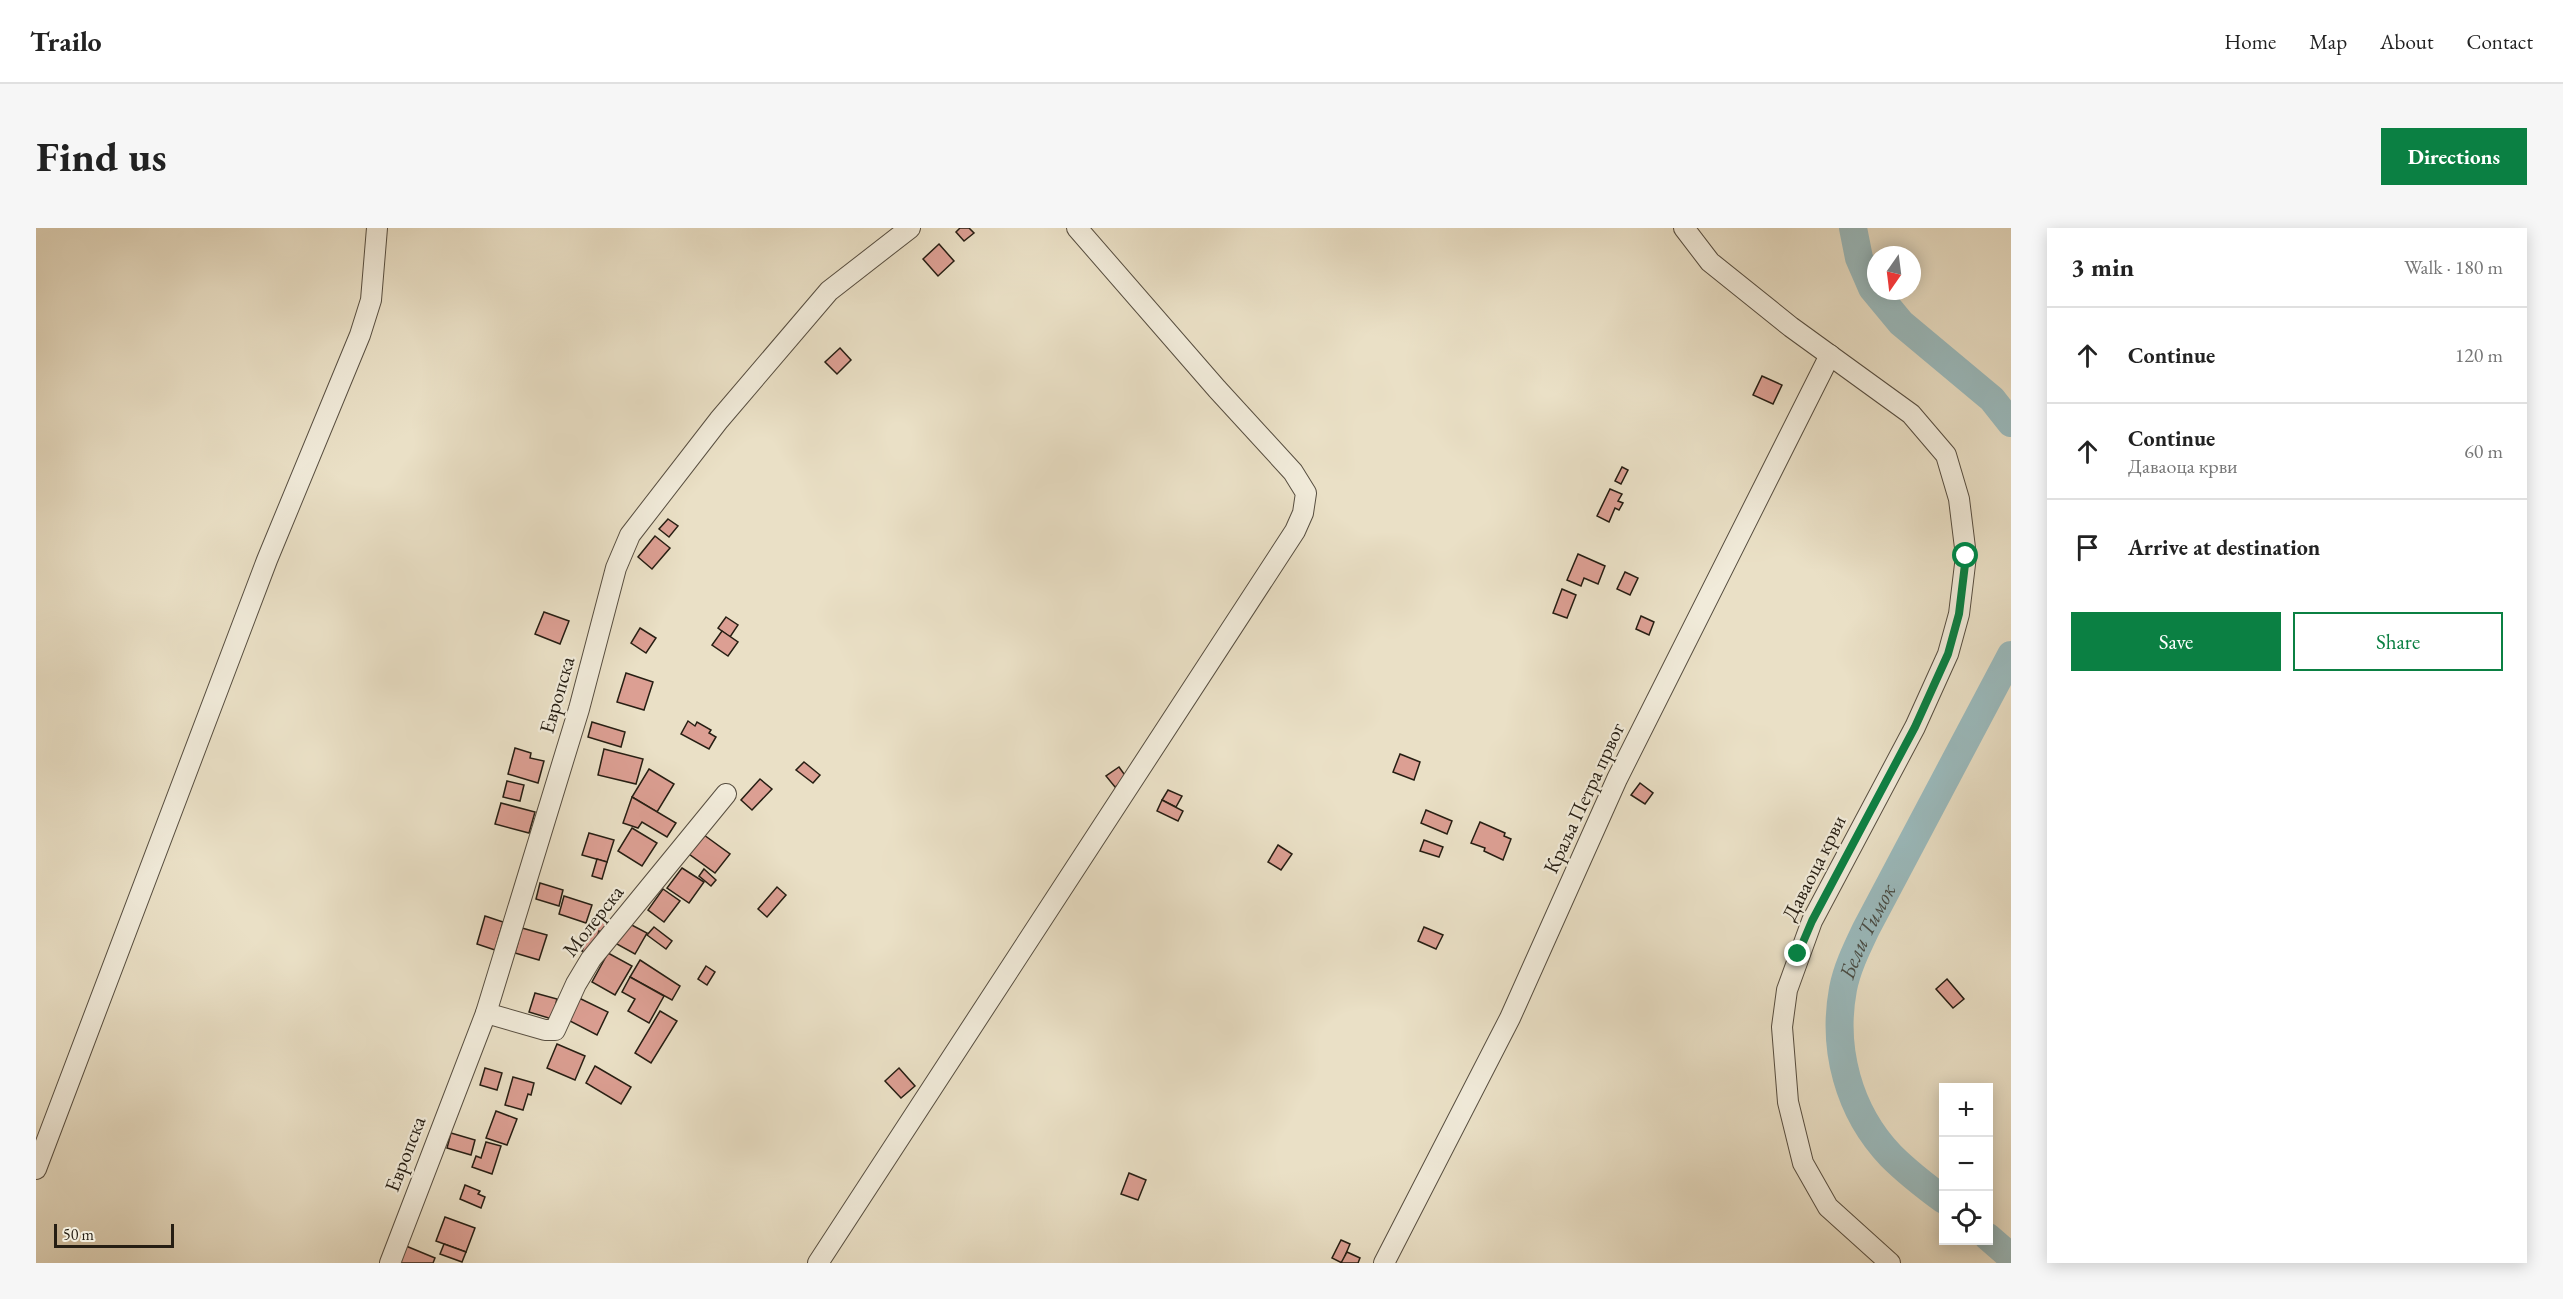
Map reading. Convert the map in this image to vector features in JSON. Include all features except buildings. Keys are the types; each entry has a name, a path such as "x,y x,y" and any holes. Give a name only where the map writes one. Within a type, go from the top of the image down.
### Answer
{"street":[{"path":"36,1169 267,560 360,335 370,300 377,228"},
{"name":"Европска","path":"390,1263 486,1013 579,709 616,568 630,535 727,411 829,291 910,228"},
{"path":"818,1263 1222,644 1295,531 1304,513 1306,493 1293,472 1217,389 1077,228"},
{"name":"Даваоца крви","path":"1684,228 1710,262 1911,414 1946,455 1959,499 1966,556 1959,614 1948,654 1915,727 1812,921 1787,990 1782,1027 1788,1102 1803,1163 1828,1207 1890,1263"},
{"name":"Краља Петра првог","path":"1384,1263 1510,1018 1617,779 1830,355"},
{"name":"Молерска","path":"486,1013 545,1030 555,1030 576,984 591,959 726,794"}],"waterway":[{"name":"Бели Тимок","path":"1853,228 1859,258 1872,288 1901,323 1992,399 2011,423"},
{"name":"Бели Тимок","path":"1939,1196 1891,1156 1864,1119 1854,1099 1842,1056 1840,1011 1847,973 1866,929 2011,655"},
{"name":"Бели Тимок","path":"1993,1241 2011,1257"}],"route":[{"path":"1798,954 1812,921 1915,727 1948,654 1959,614 1966,556"}]}
